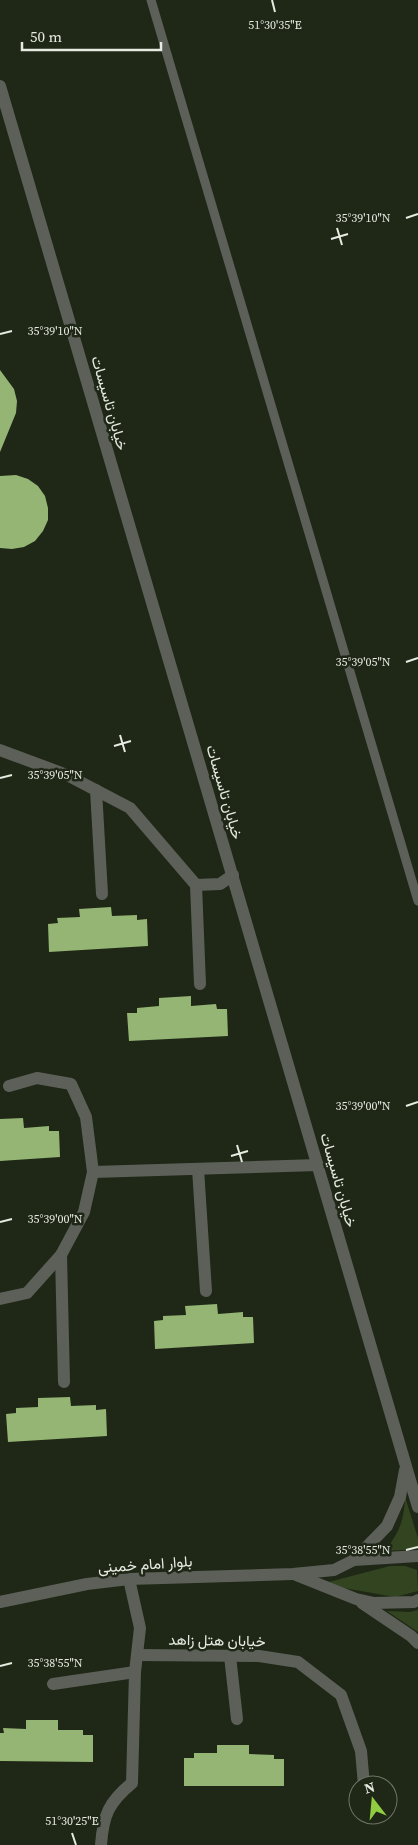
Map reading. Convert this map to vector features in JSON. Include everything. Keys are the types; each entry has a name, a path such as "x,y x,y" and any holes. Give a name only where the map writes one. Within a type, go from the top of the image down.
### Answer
{"street":[{"name":"خیابان تاسیسات","path":"0,86 418,1507"},
{"path":"0,750 67,775 130,808 196,885 200,984"},
{"path":"96,790 102,894"},
{"path":"196,885 220,884 233,875"},
{"path":"0,1299 28,1293 61,1255 84,1212 92,1172 86,1117 71,1084 37,1078 9,1086"},
{"path":"92,1172 318,1165"},
{"path":"198,1169 206,1291"},
{"path":"61,1255 64,1382"},
{"path":"354,1560 387,1526 400,1497 406,1466"},
{"path":"354,1560 418,1556"},
{"name":"بلوار امام خمینی","path":"0,1602 87,1584 129,1580 294,1574 334,1570 354,1560"},
{"path":"294,1574 356,1599 374,1603 414,1602 418,1600"},
{"path":"101,1845 102,1826 114,1798 132,1783 135,1672 140,1628 129,1580"},
{"path":"356,1599 411,1636 418,1643"},
{"name":"خیابان هتل زاهد","path":"137,1655 259,1656 298,1662 341,1695 361,1751 363,1775"},
{"path":"230,1656 237,1719"},
{"path":"53,1684 135,1672"}],"lane":[{"path":"151,0 418,901"}],"green space":[{"path":"405,1497 418,1538 418,1549 385,1551 400,1526"},
{"path":"390,1566 405,1566 417,1570 418,1591 395,1597 321,1584"},
{"path":"418,1610 418,1632 387,1611 410,1612"}],"building":[{"path":"0,370 14,389 17,401 16,413 0,452"},
{"path":"16,475 28,479 38,486 45,496 48,520 43,531 35,541 24,547 0,548 0,476"},
{"path":"111,907 112,916 137,915 137,920 147,919 148,946 49,952 48,924 58,923 57,918 80,917 79,909"},
{"path":"191,996 191,1006 216,1004 217,1009 227,1009 228,1036 129,1041 127,1013 137,1013 137,1008 159,1006 159,998"},
{"path":"23,1118 24,1128 49,1126 49,1131 59,1131 60,1157 0,1161 0,1119"},
{"path":"217,1304 218,1314 243,1312 243,1317 253,1317 254,1343 155,1349 154,1321 163,1320 163,1316 186,1315 185,1306"},
{"path":"70,1397 71,1406 96,1405 96,1410 106,1409 107,1436 8,1442 6,1414 16,1413 16,1408 38,1407 38,1398"},
{"path":"26,1720 58,1720 58,1730 83,1730 83,1735 93,1735 93,1762 0,1761 0,1733 4,1733 3,1728 26,1729"},
{"path":"217,1745 249,1745 249,1754 274,1755 274,1759 284,1759 284,1786 184,1786 184,1758 194,1758 194,1753 217,1753"}]}
